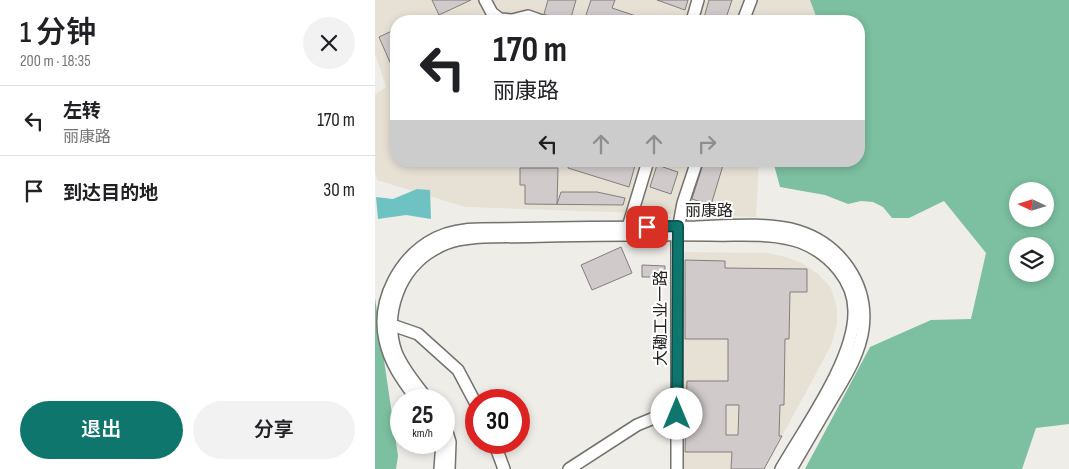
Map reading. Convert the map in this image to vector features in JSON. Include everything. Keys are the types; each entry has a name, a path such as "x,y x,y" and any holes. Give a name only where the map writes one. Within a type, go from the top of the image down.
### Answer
{"street":[{"path":"485,0 495,15"},
{"path":"694,15 698,0"},
{"path":"745,15 751,0"},
{"path":"628,227 646,167"},
{"name":"大磡工业一路","path":"677,469 677,231 695,167"},
{"name":"丽康路","path":"409,389 393,365 385,340 383,324 386,301 392,282 405,264 421,248 441,236 472,229 628,227 766,236 800,242 817,251 833,263 847,284 854,312 849,346 838,370 781,469"},
{"name":"丽康路","path":"420,389 400,361 393,339 392,325 397,296 407,275 423,257 450,242 483,237 775,228 799,231 815,238 834,251 847,264 856,280 864,310 863,329 858,349 848,371 791,469"},
{"path":"392,325 418,334 458,370 468,389"},
{"path":"569,469 637,425 654,418 677,414"},
{"path":"440,469 441,454"},
{"path":"449,469 450,454"},
{"path":"498,454 504,469"}],"shaded area":[{"path":"375,0 810,0 816,15 390,15 390,167 759,167 756,217 465,207 377,180 375,172 375,95 386,87 375,54"},
{"path":"680,252 768,253 786,257 802,263 818,274 831,288 837,309 837,324 831,346 764,469 681,469"}],"green space":[{"path":"810,0 1069,0 1069,424 1036,428 1022,469 805,469 870,347 931,320 971,319 986,253 944,201 909,218 892,218 883,207 873,202 861,201 848,204 825,195 780,187 775,167 865,167 865,15 816,15"},
{"path":"375,298 390,401 390,454 398,454 398,456 396,469 375,469"}],"water":[{"path":"417,189 430,190 431,219 406,215 378,219 376,197 393,199"}],"building":[{"path":"432,0 471,0 439,15"},
{"path":"548,0 576,0 572,15 544,14"},
{"path":"591,0 615,0 612,8 633,15 586,15"},
{"path":"657,0 688,0 685,10"},
{"path":"709,0 732,0 727,15 705,15"},
{"path":"390,32 390,62 379,37"},
{"path":"568,167 635,167 629,187"},
{"path":"656,167 678,172 671,194 650,187"},
{"path":"702,167 722,167 711,205 692,199"},
{"path":"520,168 558,168 557,204 561,192 597,192 625,198 623,205 525,204 525,185 520,185"},
{"path":"621,247 632,273 592,290 581,265"},
{"path":"685,260 725,261 725,268 807,269 807,292 790,292 789,339 785,339 784,405 780,405 779,436 782,436 764,469 731,469 732,452 685,452 687,381 728,381 728,339 685,339","holes":["726,405 739,405 738,435 726,435"]},
{"path":"642,265 665,266 665,277 642,277"}],"route":[{"path":"647,227 678,226 676,249 677,414"}]}
